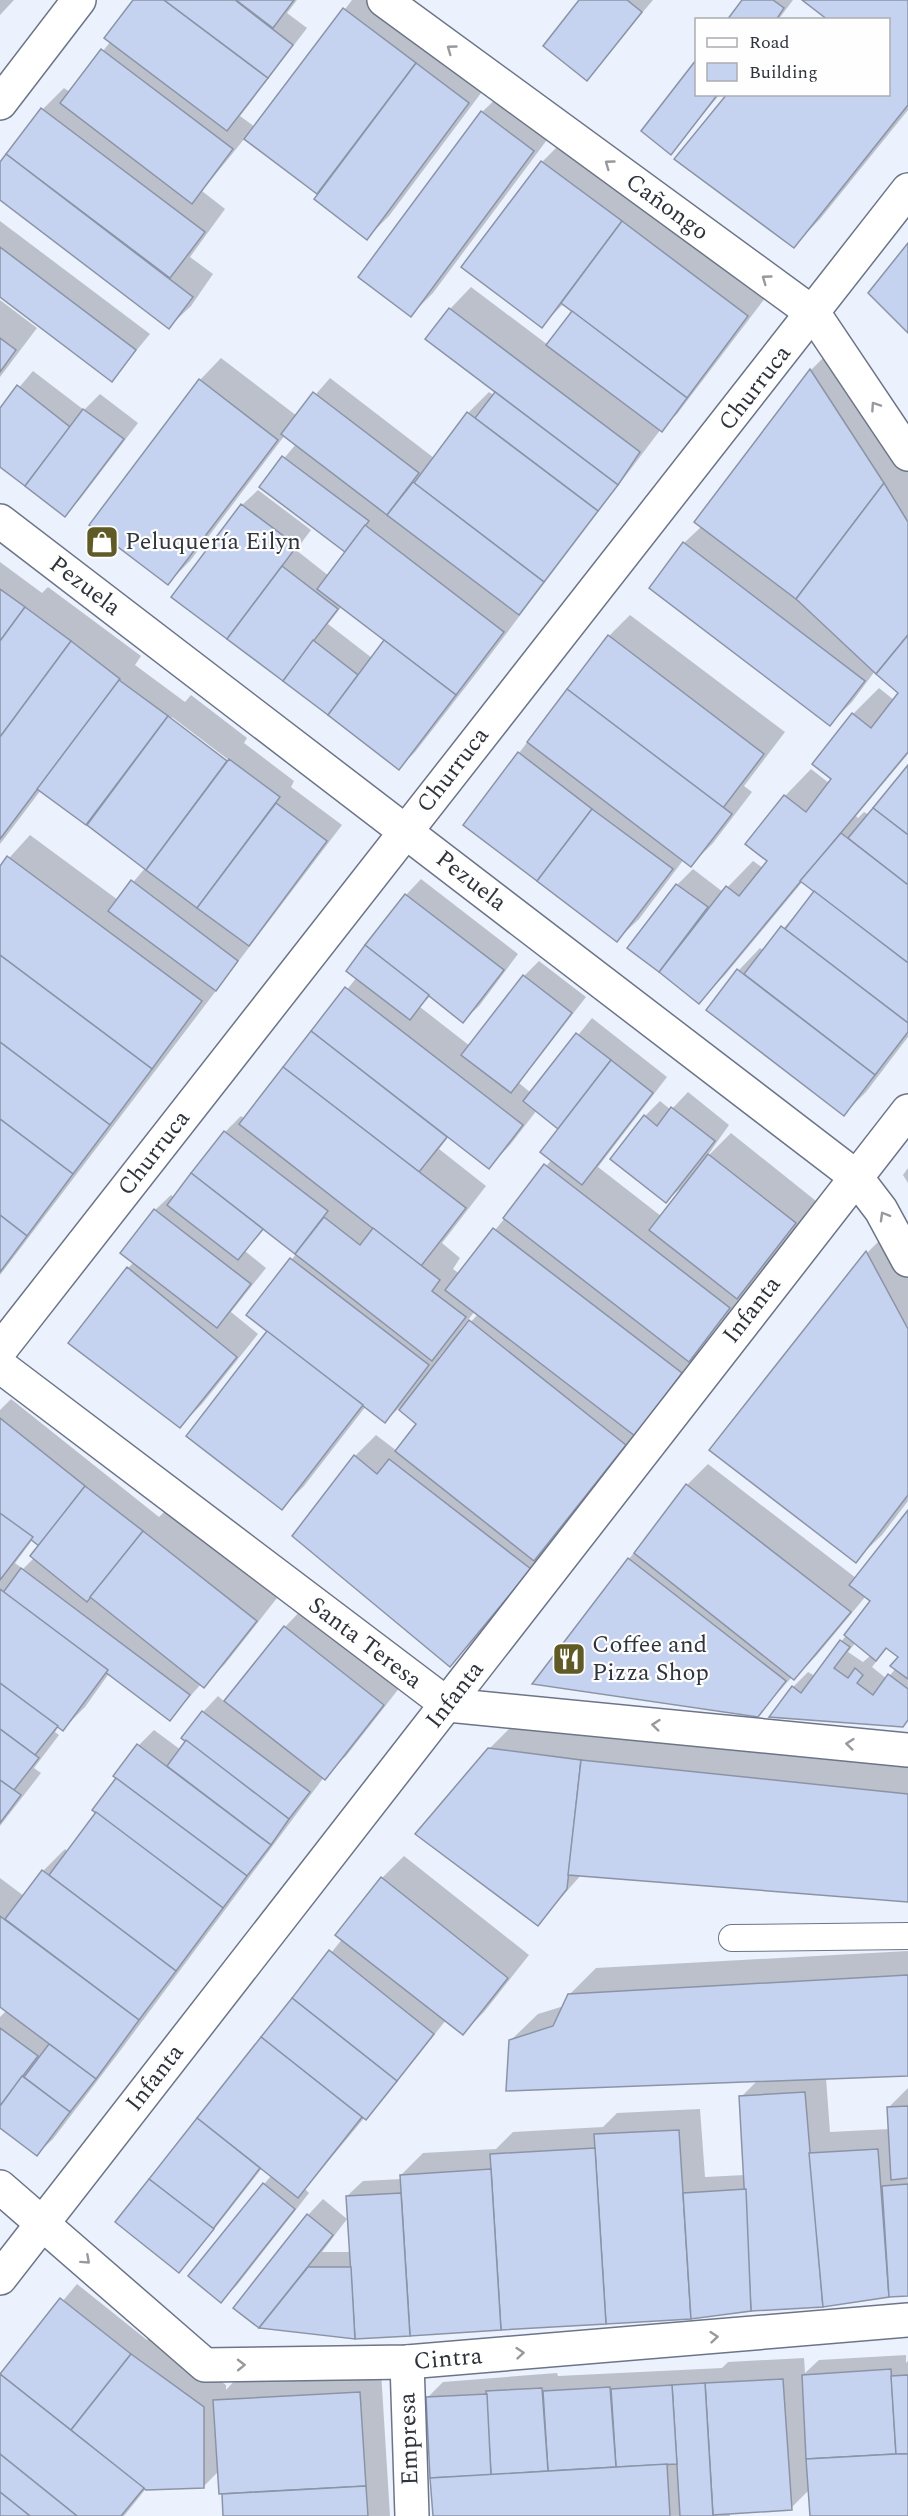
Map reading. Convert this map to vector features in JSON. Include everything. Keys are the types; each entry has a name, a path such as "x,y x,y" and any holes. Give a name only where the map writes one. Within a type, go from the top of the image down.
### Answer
{"street":[{"path":"0,103 79,0"},
{"name":"Cañongo","path":"384,0 814,314 908,454"},
{"name":"Churruca","path":"0,1350 405,830 814,314 908,190"},
{"name":"Pezuela","path":"0,521 855,1176 881,1210 908,1260"},
{"name":"Infanta","path":"0,2278 42,2221 448,1705 855,1176 908,1111"},
{"name":"Santa Teresa","path":"0,1366 448,1705"},
{"path":"448,1705 908,1750"},
{"name":"Cintra","path":"0,2187 42,2221 205,2365 407,2362 908,2320"},
{"name":"Empresa","path":"407,2362 412,2516"}],"lane":[{"path":"732,1938 908,1936"}],"building":[{"path":"133,0 164,0 268,78 227,131 104,38"},
{"path":"164,0 235,0 293,45 268,78"},
{"path":"236,0 294,0 273,28"},
{"path":"579,0 627,0 642,12 587,81 543,46"},
{"path":"742,0 773,0 784,8 777,18 728,18"},
{"path":"802,0 908,0 908,105 794,248 674,159 725,96 890,96 890,18 825,18"},
{"path":"343,8 416,63 317,194 244,139"},
{"path":"101,49 233,149 192,204 60,103"},
{"path":"695,61 695,96 716,96 671,155 641,131"},
{"path":"416,63 469,103 367,240 314,199"},
{"path":"41,108 205,232 170,278 6,154"},
{"path":"481,111 534,151 411,317 358,277"},
{"path":"6,154 193,297 169,329 0,200 0,162"},
{"path":"541,161 622,221 542,328 461,267"},
{"path":"622,221 748,316 687,398 561,303"},
{"path":"908,243 908,333 868,293"},
{"path":"0,247 136,350 112,382 0,297"},
{"path":"449,308 640,452 618,485 425,339"},
{"path":"572,311 687,398 662,432 546,345"},
{"path":"0,338 16,350 0,372"},
{"path":"810,369 884,483 796,599 694,522"},
{"path":"199,379 278,440 168,585 89,525"},
{"path":"17,385 70,427 25,486 0,467 0,408"},
{"path":"313,392 419,473 387,515 281,434"},
{"path":"495,392 618,485 598,511 475,418"},
{"path":"83,409 124,439 65,517 25,486"},
{"path":"467,412 598,511 544,582 414,483"},
{"path":"282,456 369,521 345,552 259,487"},
{"path":"413,482 544,582 519,615 387,515"},
{"path":"884,483 908,522 908,635 876,674 796,599"},
{"path":"241,504 297,546 227,639 171,597"},
{"path":"365,525 504,632 456,695 317,589"},
{"path":"683,542 865,681 830,726 649,588"},
{"path":"282,566 338,609 283,681 227,639"},
{"path":"0,589 25,607 0,641"},
{"path":"25,607 71,641 0,737 0,641"},
{"path":"608,635 764,754 723,808 567,689"},
{"path":"908,635 908,752 699,1004 659,972 726,886 739,896 767,861 745,844 784,795 806,812 831,779 812,764 852,713 871,728 898,693 876,674"},
{"path":"313,640 358,675 328,715 283,681"},
{"path":"384,640 456,695 399,770 328,715"},
{"path":"71,641 120,679 0,839 0,737"},
{"path":"119,680 168,716 86,825 37,789"},
{"path":"567,689 732,814 691,867 527,742"},
{"path":"168,716 227,761 146,870 87,825"},
{"path":"518,752 592,809 537,881 463,825"},
{"path":"229,759 280,797 197,908 146,870"},
{"path":"908,765 908,835 873,808"},
{"path":"276,803 327,841 249,946 197,908"},
{"path":"873,808 908,835 908,885 848,838"},
{"path":"592,809 673,869 617,942 537,881"},
{"path":"841,833 908,885 908,963 800,881"},
{"path":"7,856 202,1001 152,1069 0,955 0,866"},
{"path":"131,880 238,961 216,991 108,911"},
{"path":"676,884 708,907 659,972 627,948"},
{"path":"814,891 908,963 908,1023 785,929"},
{"path":"405,894 504,970 463,1023 365,945"},
{"path":"781,926 908,1023 908,1032 875,1075 744,974"},
{"path":"365,945 429,995 410,1020 346,971"},
{"path":"0,955 152,1069 110,1125 0,1042"},
{"path":"737,969 875,1075 844,1116 706,1010"},
{"path":"523,975 572,1013 511,1093 461,1055"},
{"path":"345,987 523,1125 489,1169 311,1031"},
{"path":"311,1031 447,1137 419,1172 283,1067"},
{"path":"576,1033 611,1060 558,1129 523,1101"},
{"path":"0,1042 110,1125 73,1174 0,1119"},
{"path":"611,1060 653,1093 582,1185 540,1152"},
{"path":"283,1067 466,1208 421,1266 239,1124"},
{"path":"671,1107 715,1141 666,1203 610,1159 644,1115 657,1126"},
{"path":"0,1119 73,1174 27,1236 0,1215"},
{"path":"224,1131 328,1211 295,1254 191,1173"},
{"path":"708,1154 796,1223 737,1299 649,1230"},
{"path":"544,1164 730,1308 689,1362 503,1218"},
{"path":"191,1173 263,1229 238,1260 167,1205"},
{"path":"154,1209 251,1284 217,1328 120,1253"},
{"path":"0,1215 27,1236 0,1272"},
{"path":"324,1217 360,1245 373,1228 440,1280 432,1291 466,1317 432,1361 295,1254"},
{"path":"493,1228 682,1373 635,1436 445,1290"},
{"path":"866,1251 908,1329 908,1495 856,1563 709,1450"},
{"path":"290,1258 429,1365 385,1423 246,1315"},
{"path":"127,1267 237,1357 180,1428 68,1343"},
{"path":"469,1320 626,1445 534,1561 395,1451 416,1424 399,1410"},
{"path":"267,1331 363,1405 282,1510 186,1436"},
{"path":"0,1418 85,1486 39,1546 0,1515"},
{"path":"354,1455 377,1474 389,1459 531,1569 450,1667 292,1536"},
{"path":"686,1484 851,1612 794,1680 634,1553"},
{"path":"85,1486 143,1531 87,1602 30,1556"},
{"path":"908,1510 908,1679 890,1666 898,1657 886,1648 876,1661 844,1635 870,1601 849,1585"},
{"path":"0,1513 33,1537 0,1580"},
{"path":"143,1531 257,1621 204,1688 90,1597"},
{"path":"628,1558 786,1681 758,1717 532,1684"},
{"path":"21,1568 190,1695 170,1721 2,1594"},
{"path":"0,1589 108,1670 63,1731 0,1683"},
{"path":"284,1626 384,1705 325,1780 224,1701"},
{"path":"840,1640 850,1647 834,1668 848,1678 855,1668 863,1675 857,1683 873,1695 888,1674 908,1689 908,1720 903,1727 769,1717 792,1686 801,1693"},
{"path":"0,1683 58,1726 35,1755 0,1729"},
{"path":"202,1711 310,1792 289,1819 181,1738"},
{"path":"0,1729 39,1758 14,1790 0,1780"},
{"path":"186,1740 289,1819 271,1845 167,1766"},
{"path":"137,1744 271,1845 247,1876 113,1776"},
{"path":"488,1748 581,1760 567,1889 538,1926 415,1834"},
{"path":"581,1760 908,1794 908,1902 568,1875"},
{"path":"116,1778 247,1876 223,1908 92,1810"},
{"path":"0,1780 21,1795 0,1823"},
{"path":"96,1812 223,1908 176,1971 49,1875"},
{"path":"42,1870 176,1971 139,2020 5,1919"},
{"path":"381,1877 508,1978 463,2035 335,1935"},
{"path":"0,1916 139,2020 96,2079 0,2007"},
{"path":"329,1950 434,2034 397,2081 292,1998"},
{"path":"908,1975 908,2076 506,2091 509,2040 553,2026 568,1994"},
{"path":"292,1998 397,2081 366,2120 261,2037"},
{"path":"0,2028 38,2056 0,2106"},
{"path":"261,2037 362,2117 298,2198 197,2118"},
{"path":"49,2044 96,2079 70,2112 24,2077"},
{"path":"22,2076 70,2112 37,2156 0,2128 0,2106"},
{"path":"805,2092 823,2307 751,2311 739,2096"},
{"path":"908,2106 908,2178 891,2180 887,2107"},
{"path":"197,2118 260,2168 213,2229 149,2179"},
{"path":"679,2130 691,2319 606,2324 594,2134"},
{"path":"595,2148 606,2324 501,2330 490,2154"},
{"path":"878,2149 889,2297 823,2307 809,2153"},
{"path":"491,2169 501,2330 410,2336 400,2175"},
{"path":"149,2179 214,2229 179,2273 115,2222"},
{"path":"263,2183 295,2209 221,2303 188,2276"},
{"path":"908,2184 908,2296 889,2297 882,2186"},
{"path":"746,2189 751,2311 691,2319 683,2193"},
{"path":"401,2193 410,2336 355,2339 346,2196"},
{"path":"307,2214 333,2235 259,2328 233,2308"},
{"path":"308,2267 351,2267 355,2339 259,2328"},
{"path":"60,2298 131,2354 71,2430 0,2374"},
{"path":"131,2354 204,2407 204,2488 146,2490 71,2430"},
{"path":"891,2369 896,2454 806,2459 802,2375"},
{"path":"0,2374 144,2488 121,2516 77,2516 0,2454"},
{"path":"908,2375 908,2454 896,2454 891,2376"},
{"path":"783,2379 792,2510 713,2515 705,2383"},
{"path":"705,2383 713,2516 680,2516 672,2385"},
{"path":"672,2385 677,2464 616,2467 611,2389"},
{"path":"610,2387 616,2467 548,2471 543,2391"},
{"path":"542,2388 548,2471 491,2475 486,2391"},
{"path":"360,2392 366,2486 219,2494 213,2400"},
{"path":"487,2394 491,2475 430,2478 426,2397"},
{"path":"0,2454 77,2516 30,2516 0,2492"},
{"path":"908,2454 908,2516 810,2516 806,2459"},
{"path":"667,2464 670,2516 433,2516 430,2478"},
{"path":"366,2486 368,2516 223,2516 222,2494"},
{"path":"0,2492 30,2516 0,2516"}],"place":[{"name":"Peluquería Eilyn","path":"102,542"},
{"name":"Coffee and Pizza Shop","path":"569,1659"}]}
